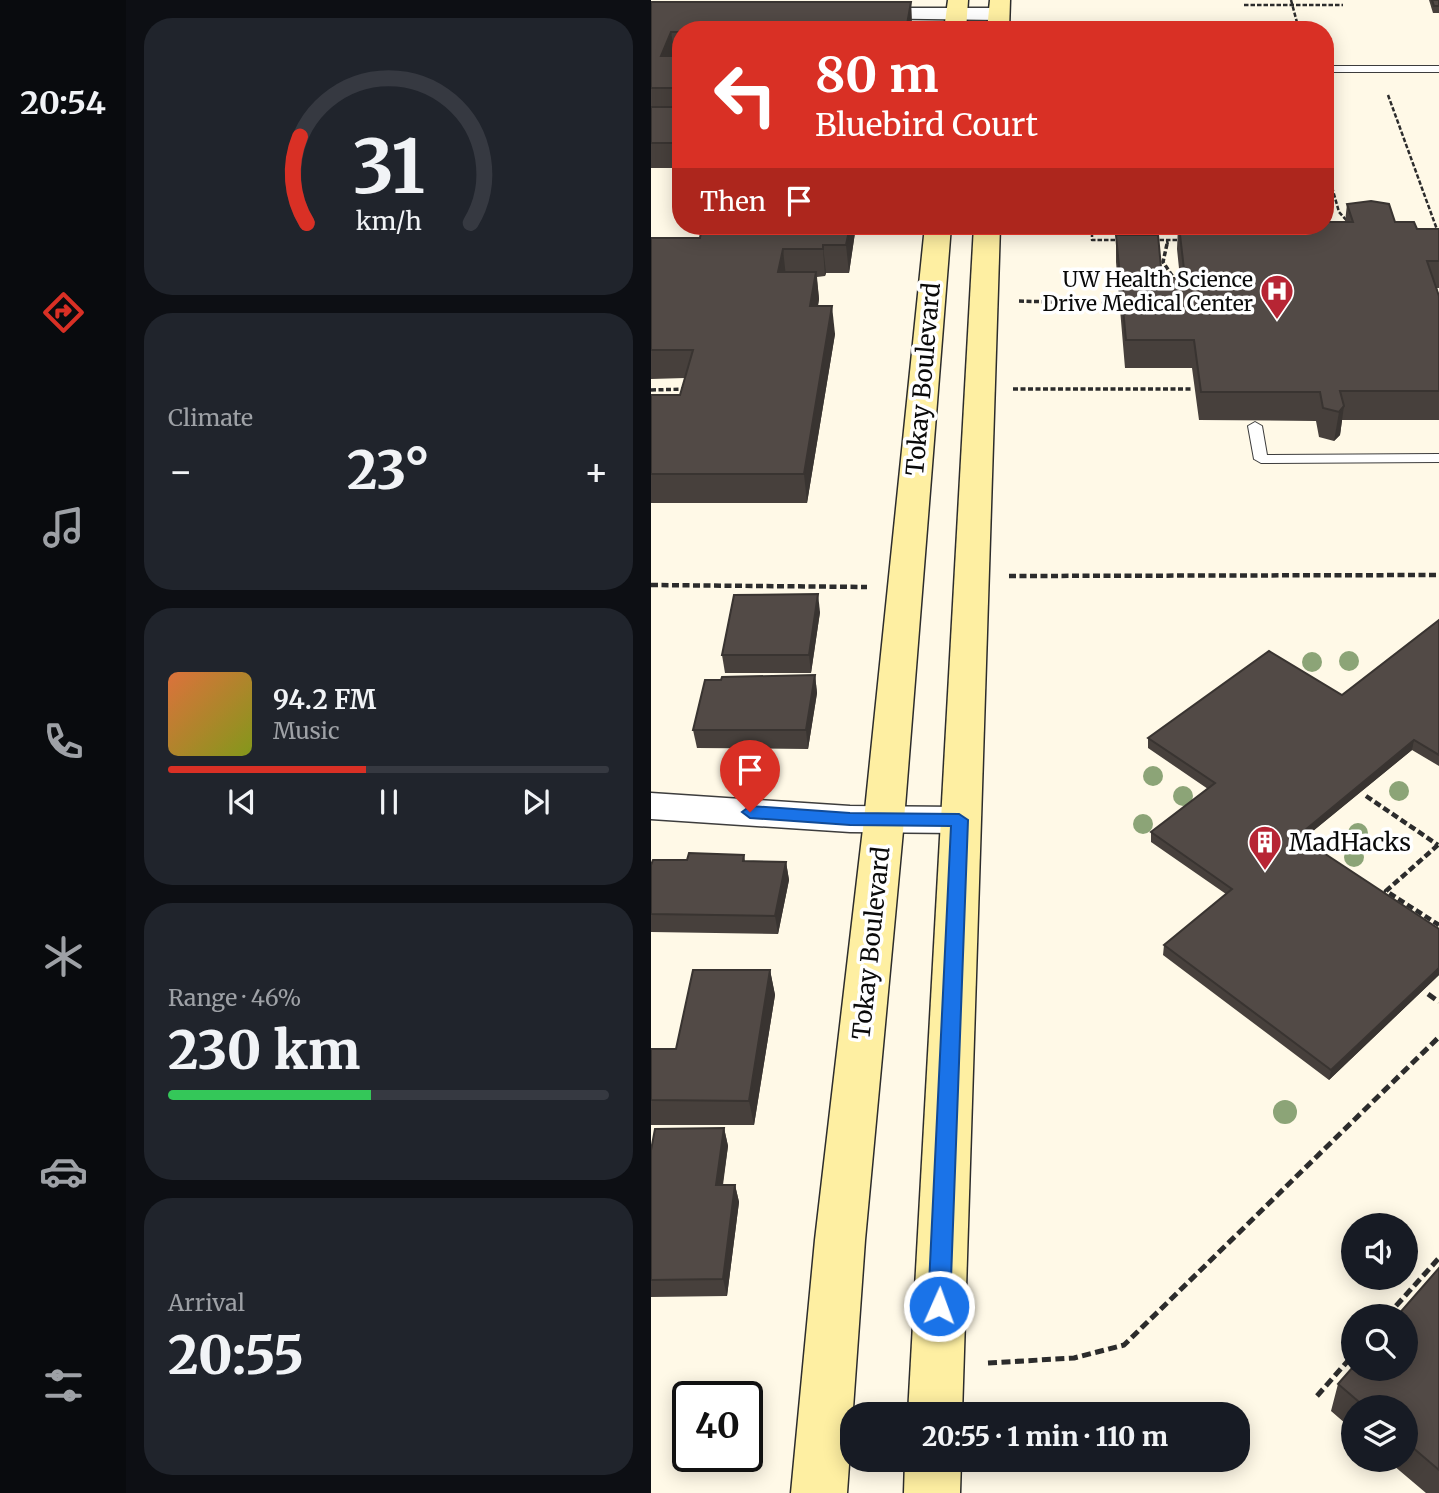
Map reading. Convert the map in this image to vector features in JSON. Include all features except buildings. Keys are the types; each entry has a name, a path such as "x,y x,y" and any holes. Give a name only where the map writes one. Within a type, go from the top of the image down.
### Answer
{"street":[{"path":"841,14 999,14"},
{"name":"Tokay Boulevard","path":"819,1493 840,1240 884,820 937,235"},
{"path":"935,1402 987,235"},
{"path":"651,806 884,820 959,820"},
{"path":"932,1493 933,1472"}],"lane":[{"path":"1334,69 1439,69"},
{"path":"1255,426 1261,459 1439,458"}],"path":[{"path":"1292,2 1297,21"},
{"path":"1244,5 1292,2 1343,5"},
{"path":"1388,95 1439,235"},
{"path":"1334,194 1339,212 1352,227"},
{"path":"1093,235 1093,240 1130,240"},
{"path":"1142,240 1193,240"},
{"path":"1167,240 1168,249 1163,262 1175,281"},
{"path":"1013,301 1116,304"},
{"path":"651,390 695,389"},
{"path":"1010,389 1191,389"},
{"path":"1005,576 1439,575"},
{"path":"651,585 875,587"},
{"path":"1366,796 1439,845 1386,891 1439,925"},
{"path":"1428,994 1439,1002"},
{"path":"988,1363 1053,1362 1097,1356 1124,1345 1439,1037"},
{"path":"1398,1304 1439,1258"},
{"path":"1317,1396 1341,1369"}],"place":[{"name":"UW Health Science Drive Medical Center","path":"1277,321"},
{"name":"MadHacks","path":"1265,872"}],"route":[{"path":"750,812 850,819 959,820 939,1306"}]}
